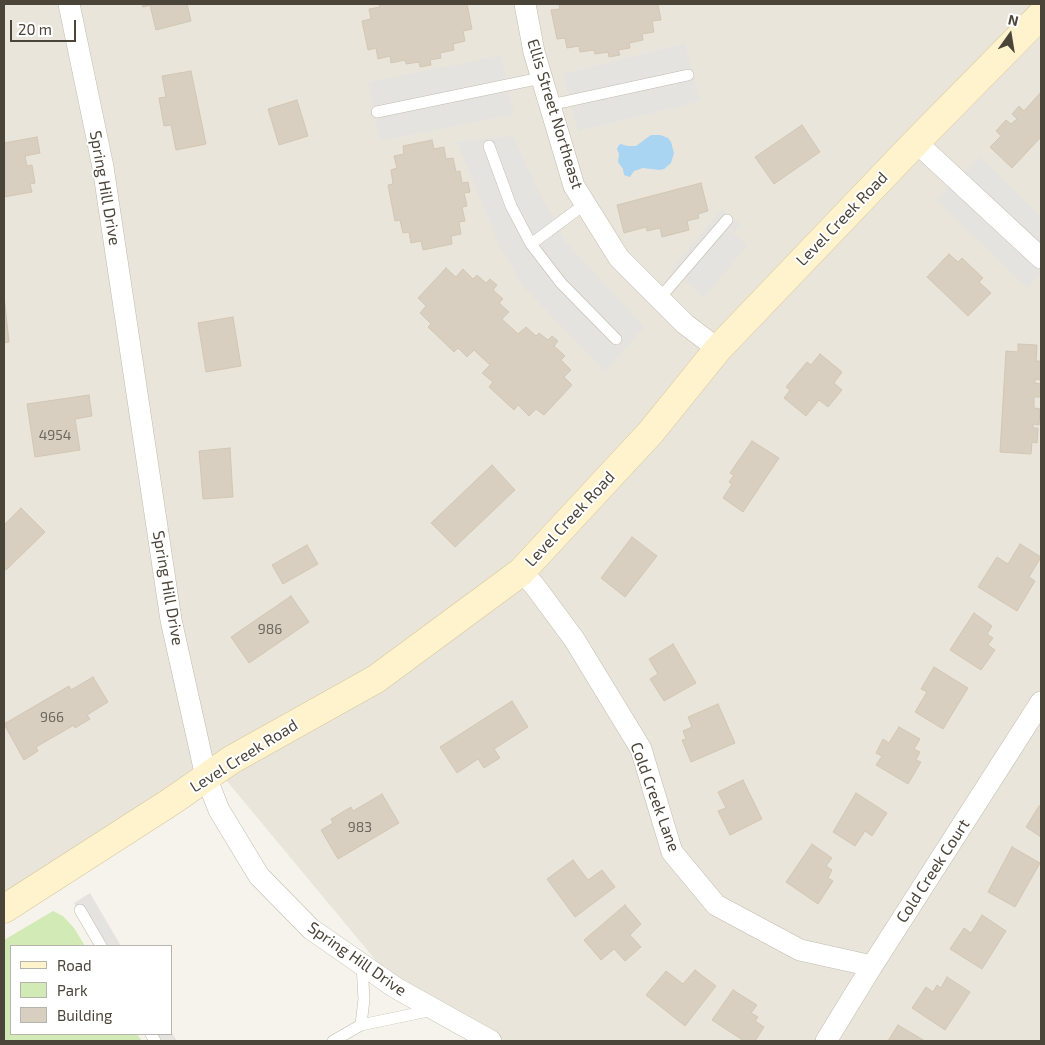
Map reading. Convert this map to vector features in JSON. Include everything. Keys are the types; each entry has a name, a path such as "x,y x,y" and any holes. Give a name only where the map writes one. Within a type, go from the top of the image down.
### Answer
{"street":[{"name":"Spring Hill Drive","path":"69,4 103,167 171,620 206,777 219,810 259,876 311,929 396,988 491,1041"},
{"name":"Ellis Street Northeast","path":"525,4 534,52 574,186 619,258 684,324 718,349"},
{"name":"Level Creek Road","path":"4,909 172,801 231,760 376,679 521,572 651,432 718,349 916,142 1039,21"},
{"path":"916,142 1041,258"},
{"name":"Cold Creek Lane","path":"521,572 534,585 574,639 641,749 672,852 716,905 800,950 872,966"},
{"name":"Cold Creek Court","path":"826,1041 1041,702"}],"lane":[{"path":"550,106 688,75"},
{"path":"377,112 541,78"},
{"path":"489,146 511,206 531,244 561,283 616,339"},
{"path":"531,244 585,204"},
{"path":"659,299 727,220"},
{"path":"80,910 100,945"},
{"path":"362,964 364,999 362,1024"},
{"path":"333,1041 362,1024 436,1010"}],"shaded area":[{"path":"4,4 1041,4 1041,1041 489,1041 422,1016 226,780 4,918"},
{"path":"685,43 700,101 578,131 563,74"},
{"path":"502,55 514,114 380,141 368,82"},
{"path":"513,136 541,196 565,241 644,327 605,371 523,286 500,247 457,142"},
{"path":"980,157 1041,217 1041,274 1027,288 937,200"},
{"path":"722,209 741,225 733,234 747,245 704,297 671,270"},
{"path":"90,893 120,945 99,945 74,903"},
{"path":"172,1033 177,1041 158,1041 154,1035 172,1035"}],"green space":[{"path":"53,911 63,916 74,928 84,945 10,945 10,1035 138,1035 142,1041 4,1041 4,940"}],"water":[{"path":"651,135 660,135 668,138 671,142 674,153 671,163 664,169 643,168 634,171 630,177 624,175 623,169 618,162 619,154 617,149 619,145 636,146"}],"building":[{"path":"142,4 187,4 191,21 156,30 150,5 143,7"},
{"path":"379,4 467,4 472,29 463,31 465,41 453,44 454,50 440,53 441,58 430,60 431,65 420,67 419,62 406,64 405,60 391,63 390,56 378,59 376,48 368,50 362,21 371,19 369,9 380,7"},
{"path":"559,4 658,4 661,20 652,21 654,32 642,34 643,40 629,43 630,48 618,50 620,55 609,57 608,52 595,54 594,50 580,52 579,46 567,48 565,38 557,39 551,10 560,9"},
{"path":"191,71 206,144 176,150 171,125 164,126 159,98 166,97 162,76"},
{"path":"1041,92 1041,137 1012,168 990,147 1001,136 996,131 1006,120 1011,124 1017,119 1012,114 1019,106 1024,111"},
{"path":"297,100 308,136 279,145 268,109"},
{"path":"802,125 820,152 774,184 755,157"},
{"path":"37,137 40,153 25,156 27,166 32,165 35,183 30,184 32,192 4,197 4,143"},
{"path":"432,140 434,149 444,147 446,159 453,158 456,172 460,171 462,183 468,182 470,192 464,193 467,206 462,207 465,221 459,222 461,234 451,236 452,244 423,250 421,241 411,243 409,232 403,233 400,220 395,221 388,185 393,184 391,170 397,168 394,156 404,154 403,146"},
{"path":"701,183 708,211 698,214 699,218 687,221 689,230 662,237 660,228 647,231 646,227 624,233 617,205"},
{"path":"949,254 958,262 962,258 983,278 979,282 991,293 968,316 927,277"},
{"path":"446,268 456,277 463,269 473,279 477,275 486,283 490,279 497,285 493,290 503,299 499,303 509,312 502,319 518,334 526,327 536,336 539,333 548,340 552,336 558,341 554,346 565,356 561,360 571,370 564,377 572,385 544,415 536,409 529,416 518,405 514,410 489,387 493,382 482,373 490,365 474,350 467,357 458,348 454,352 428,327 431,324 420,313 426,306 418,298"},
{"path":"4,296 9,342 4,343"},
{"path":"233,317 241,366 206,372 198,323"},
{"path":"1018,344 1037,345 1036,361 1041,361 1041,380 1035,379 1035,383 1041,384 1041,397 1034,397 1034,408 1040,409 1039,425 1033,424 1033,428 1038,428 1037,443 1032,442 1031,454 1000,452 1006,351 1018,352"},
{"path":"820,354 842,372 834,383 842,390 828,407 819,400 806,416 784,398 790,390 786,387 807,362 811,365"},
{"path":"89,395 92,416 75,419 80,450 35,457 27,404"},
{"path":"752,441 779,458 743,512 723,498 732,484 729,482 734,475 730,473"},
{"path":"230,448 233,497 203,499 199,451"},
{"path":"492,465 515,490 455,547 431,523"},
{"path":"21,508 45,532 6,570 4,568 4,525"},
{"path":"632,537 657,556 625,597 601,578"},
{"path":"1020,544 1041,557 1029,577 1035,581 1017,611 978,587 997,557 1008,564"},
{"path":"307,545 318,564 283,584 272,565"},
{"path":"291,596 309,622 249,663 231,637"},
{"path":"974,613 992,626 987,634 993,638 988,645 995,650 981,670 950,650"},
{"path":"673,644 696,683 664,701 650,679 658,674 649,659"},
{"path":"934,667 968,688 943,729 915,712 927,692 921,689"},
{"path":"93,677 108,702 87,715 90,719 75,728 74,725 36,747 38,751 24,760 4,724 69,686 71,690"},
{"path":"512,701 528,727 494,749 500,758 484,768 478,759 457,773 440,747"},
{"path":"718,704 735,743 691,762 682,740 686,739 683,731 692,727 688,717"},
{"path":"899,727 920,739 914,749 920,752 916,760 921,762 908,784 876,765 882,756 876,753 883,739 889,743"},
{"path":"743,780 762,819 730,835 718,811 726,808 718,792"},
{"path":"856,793 887,813 872,836 865,831 855,846 833,832"},
{"path":"382,794 399,823 338,859 321,830 333,823 331,819 351,807 353,811"},
{"path":"1039,806 1041,807 1041,837 1026,827"},
{"path":"812,844 832,858 826,866 832,870 828,878 833,881 818,904 786,882"},
{"path":"1012,847 1040,863 1015,907 988,892"},
{"path":"573,860 588,880 602,870 615,887 575,917 547,879"},
{"path":"625,905 641,924 630,935 641,947 625,961 614,949 601,960 584,940"},
{"path":"982,915 1006,931 982,969 950,949 964,928 971,933"},
{"path":"695,970 716,986 685,1026 646,995 666,971 683,984"},
{"path":"947,977 970,992 945,1030 912,1008 926,987 933,992 937,985 941,988"},
{"path":"733,990 757,1005 751,1013 758,1017 755,1021 764,1027 755,1041 744,1041 712,1020"},
{"path":"898,1025 925,1041 888,1041"}]}
